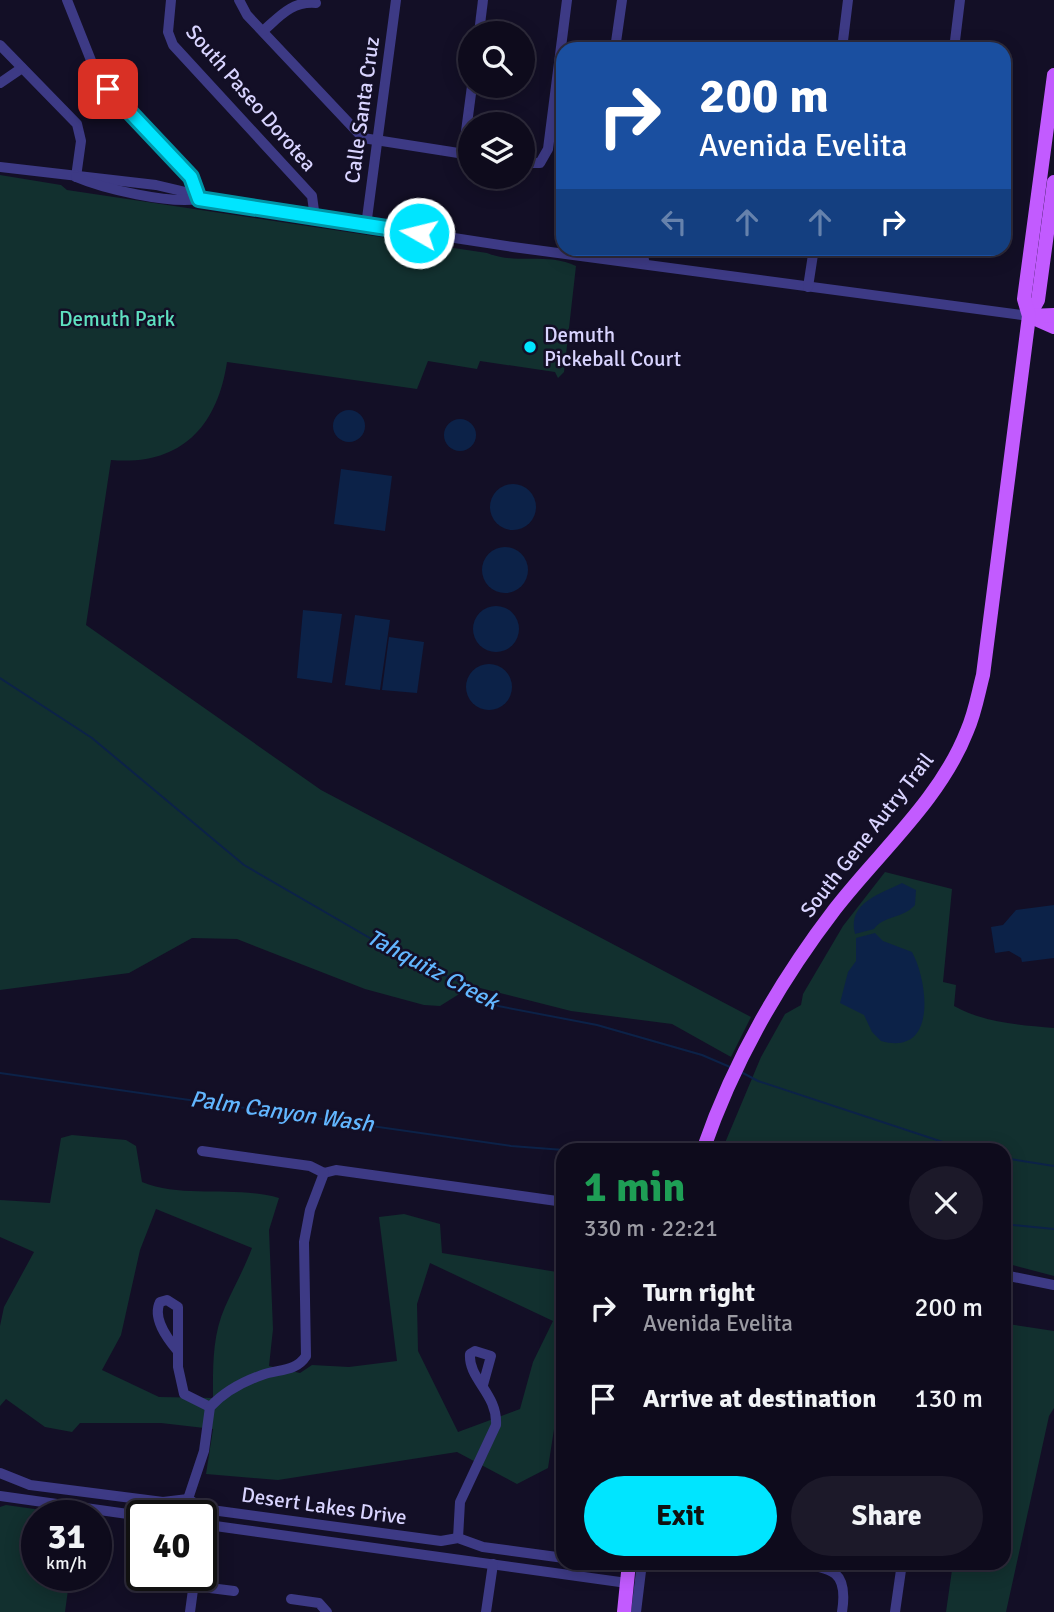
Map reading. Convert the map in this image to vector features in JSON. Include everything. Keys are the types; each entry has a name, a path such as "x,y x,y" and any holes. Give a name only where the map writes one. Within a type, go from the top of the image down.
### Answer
{"main road":[{"name":"South Gene Autry Trail","path":"1029,316 1024,299 1051,147 1054,75"},
{"name":"South Gene Autry Trail","path":"706,1143 732,1079 761,1020 834,910 933,790 967,732 983,675 1029,316 1038,300 1054,182"},
{"path":"1029,316 1054,315"},
{"path":"1029,316 1054,327"},
{"path":"624,1612 629,1570"}],"street":[{"path":"67,0 96,72 191,177 199,199"},
{"name":"South Paseo Dorotea","path":"171,0 168,32 173,45 312,195 316,218"},
{"path":"239,0 240,6 363,138 377,143 458,154"},
{"name":"Calle Santa Cruz","path":"366,226 396,0"},
{"path":"480,21 483,0"},
{"path":"562,42 567,0"},
{"path":"616,42 622,0"},
{"path":"843,42 848,0"},
{"path":"955,42 960,0"},
{"path":"263,31 290,7 303,2 316,3"},
{"path":"0,45 77,124 81,141 76,177"},
{"path":"0,83 22,68"},
{"path":"535,163 540,163 548,149 556,86"},
{"path":"0,167 76,177 109,189 199,199 366,226 556,249"},
{"path":"602,256 659,267 808,288 1029,316"},
{"path":"632,256 659,267"},
{"path":"808,288 813,256"},
{"path":"202,1151 310,1166 324,1173 336,1170 556,1201"},
{"path":"188,1499 204,1451 210,1406 232,1387 264,1374 293,1368 306,1356 304,1242 310,1210 324,1173"},
{"path":"1011,1276 1054,1285"},
{"path":"177,1350 184,1394 194,1402 210,1406"},
{"path":"458,1538 460,1502 496,1424 497,1411 483,1385"},
{"name":"Desert Lakes Drive","path":"0,1473 30,1485 163,1502 188,1499 204,1508 441,1541 458,1538 483,1547 556,1557"},
{"path":"0,1496 126,1514"},
{"path":"217,1529 628,1583"},
{"path":"486,1612 493,1564"},
{"path":"636,1612 641,1570"},
{"path":"828,1570 838,1574 845,1587 842,1612"},
{"path":"895,1612 901,1570"},
{"path":"217,1586 234,1591"},
{"path":"190,1612 193,1591"},
{"path":"291,1599 319,1603 327,1612"}],"green space":[{"name":"Demuth Park","path":"0,175 61,185 67,190 509,258 554,260 576,266 564,372 558,378 555,372 480,361 477,369 428,361 417,389 227,362 214,406 204,424 191,438 157,457 111,460 86,625 321,790 751,1017 731,1057 672,1024 571,1011 472,986 440,1006 424,1005 365,989 237,939 192,938 129,973 0,990"},
{"path":"885,872 952,889 943,982 956,985 954,1006 990,1020 1054,1028 1054,1276 1011,1265 1011,1143 725,1143 761,1057 785,1014 801,1005 803,994 843,926"},
{"path":"72,1135 126,1140 136,1146 142,1182 158,1187 244,1192 279,1198 269,1230 273,1329 269,1366 300,1373 312,1365 349,1367 397,1361 379,1217 404,1214 440,1224 442,1253 556,1272 556,1416 548,1468 517,1484 457,1452 278,1480 206,1474 213,1429 161,1423 80,1423 72,1432 45,1427 6,1399 0,1406 0,1326 4,1307 34,1252 0,1237 0,1200 50,1203 61,1138","holes":["156,1209 252,1248 218,1329 214,1352 213,1398 159,1397 102,1370 121,1335 140,1250","430,1263 553,1321 533,1362 520,1409 458,1432 418,1351 417,1304"]},
{"path":"1011,1324 1054,1331 1054,1408 1049,1416 1006,1612 946,1612 952,1570 1011,1570"},
{"path":"0,1507 21,1507 21,1591 68,1591 65,1612 0,1612"}],"water":[{"path":"349,410 360,415 365,426 360,437 349,442 338,437 333,426 338,415"},
{"path":"460,419 471,424 476,435 471,446 460,451 449,446 444,435 449,424"},
{"path":"341,469 392,476 385,531 334,524"},
{"path":"513,484 529,491 536,507 529,523 513,530 497,523 490,507 497,491"},
{"path":"505,547 521,554 528,570 521,586 505,593 489,586 482,570 489,554"},
{"path":"496,606 512,613 519,629 512,645 496,652 480,645 473,629 480,613"},
{"path":"303,610 342,614 332,683 297,678"},
{"path":"355,615 390,620 380,690 345,685"},
{"path":"389,637 424,642 417,693 382,690"},
{"path":"489,664 506,670 512,687 506,704 489,710 472,704 466,687 472,670"},
{"path":"902,883 916,890 915,905 874,929 855,934 856,914 861,907"},
{"path":"1054,905 1054,958 1022,962 1021,958 1009,951 995,953 991,927 1003,925 1016,910"},
{"path":"875,933 883,941 912,952 922,980 924,1013 920,1028 912,1038 899,1043 881,1041 872,1032 864,1015 840,1003 848,972 856,961 856,938"}],"waterway":[{"name":"Tahquitz Creek","path":"0,678 92,738 244,865 406,959 456,980 498,1006 597,1025 702,1055 730,1067"},
{"name":"Tahquitz Creek","path":"741,1072 758,1081 946,1143"},
{"name":"Palm Canyon Wash","path":"0,1073 511,1146 556,1149"},
{"name":"Tahquitz Creek","path":"1011,1159 1054,1166"},
{"name":"Palm Canyon Wash","path":"1011,1225 1054,1229"}],"place":[{"name":"Demuth Pickeball Court","path":"530,347"}],"route":[{"path":"108,89 191,177 199,199 419,233"}]}
